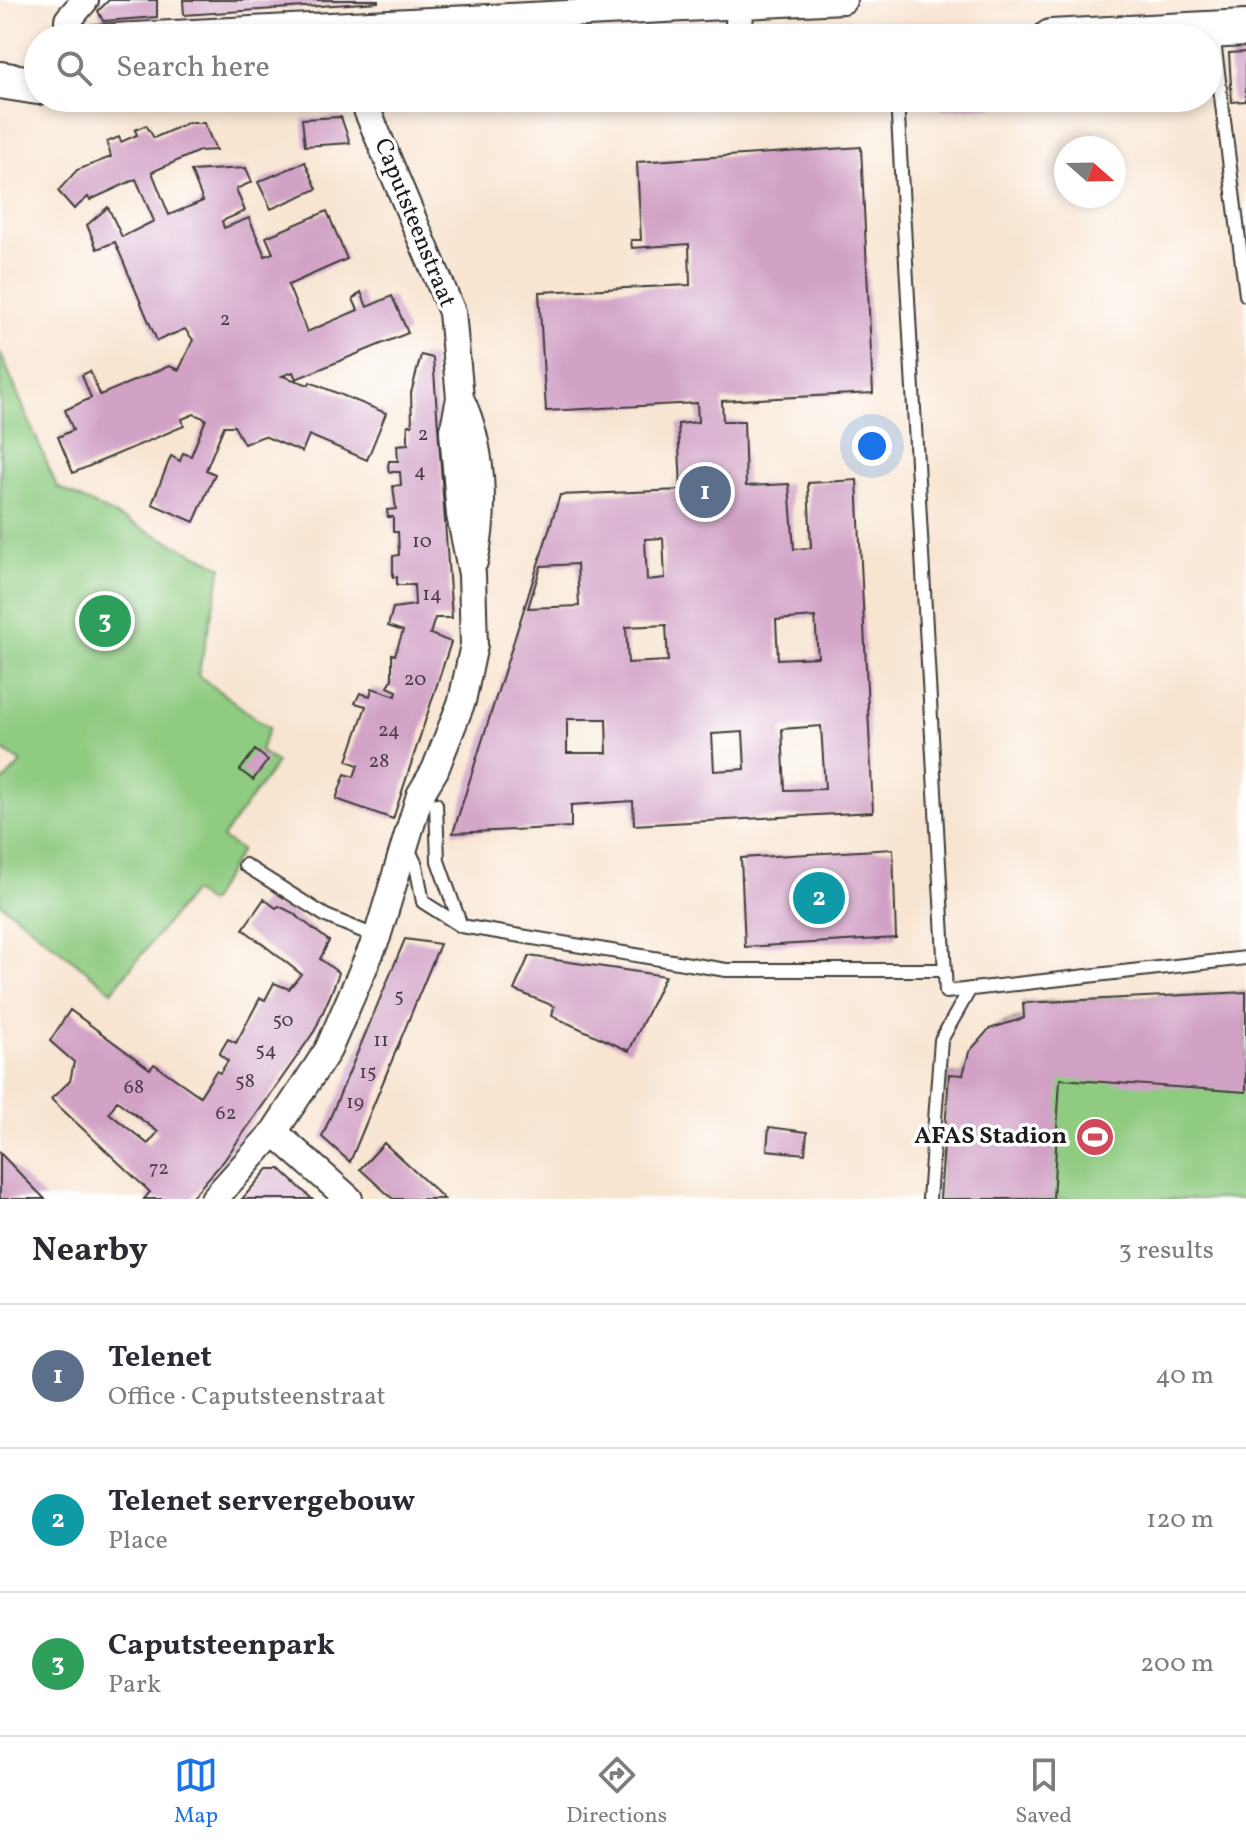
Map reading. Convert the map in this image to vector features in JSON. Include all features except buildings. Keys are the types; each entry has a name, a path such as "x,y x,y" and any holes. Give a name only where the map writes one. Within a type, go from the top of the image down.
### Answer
{"main road":[{"path":"0,80 24,84"}],"street":[{"path":"70,24 68,20 85,0"},
{"path":"353,24 843,0"},
{"path":"737,24 740,3"},
{"name":"Caputsteenstraat","path":"214,1199 274,1132 328,1050 377,937 403,906 420,795 435,770 462,701 474,645 472,574 460,515 453,432 460,398 452,312 368,112"},
{"name":"Caputsteenstraat","path":"411,854 436,804 435,770"},
{"path":"274,1132 349,1199"}],"lane":[{"path":"1229,29 1246,295"},
{"path":"898,112 946,992 1246,958"},
{"path":"436,804 438,861 461,926"},
{"path":"411,854 423,902 461,926 726,970 944,970"},
{"path":"245,865 326,916 377,937"},
{"path":"929,1199 941,1040 970,989"}],"green space":[{"path":"0,352 57,487 222,567 198,675 269,728 260,751 277,763 222,838 241,850 209,903 192,892 112,991 0,903 0,785 21,763 0,748"},
{"name":"AFAS Stadion","path":"1246,992 1246,1199 940,1199 949,1074 963,1075 971,1053 992,1029 1024,1018 1023,1003"}],"place":[{"name":"Telenet","path":"705,492"},
{"name":"Caputsteenpark","path":"105,621"},
{"name":"Telenet servergebouw","path":"819,898"},
{"name":"AFAS Stadion","path":"1095,1137"}]}
